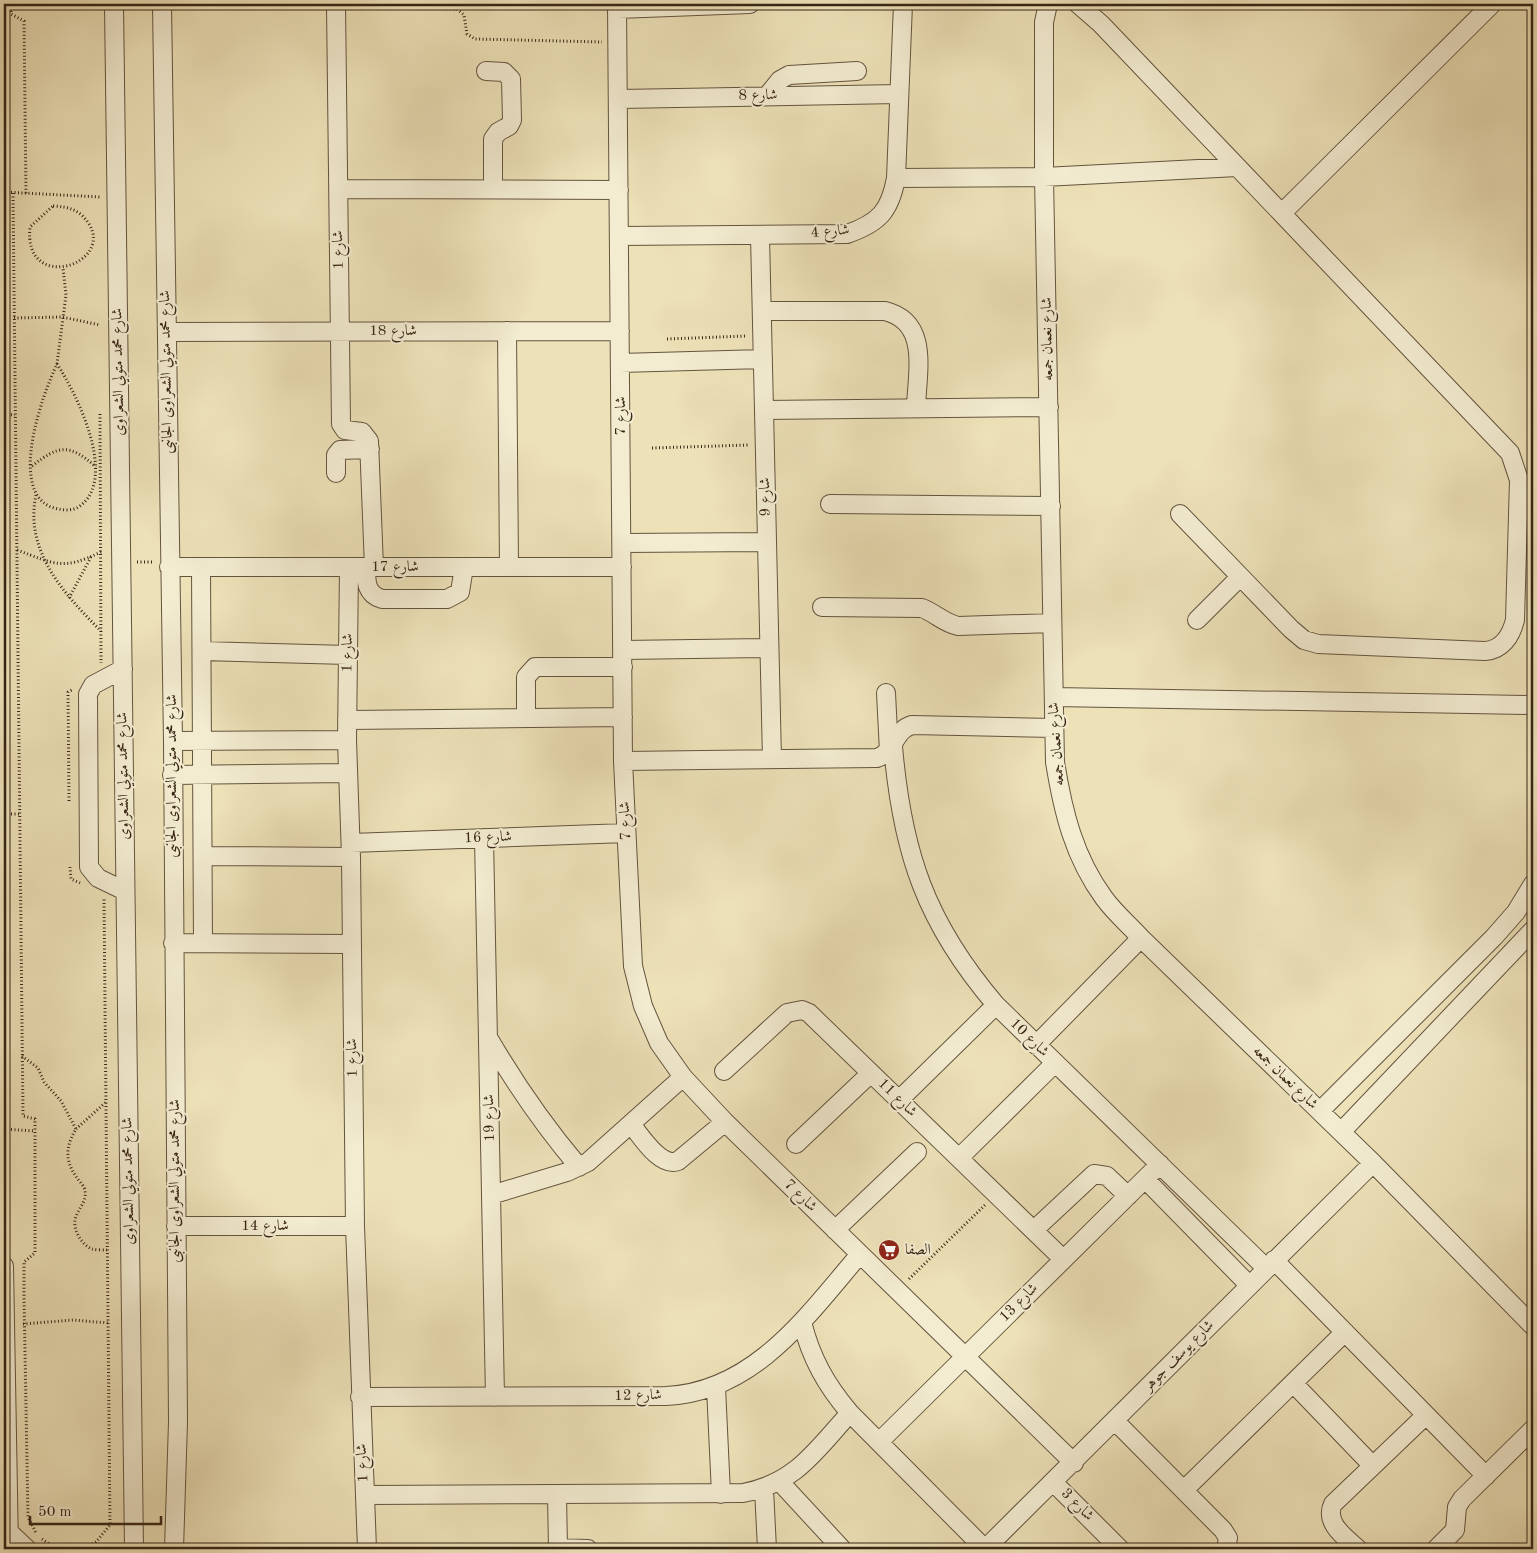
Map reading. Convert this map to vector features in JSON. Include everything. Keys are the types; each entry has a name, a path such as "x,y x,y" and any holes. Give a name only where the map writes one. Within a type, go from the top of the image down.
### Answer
{"street":[{"name":"شارع محمد متولي الشعراوى","path":"114,4 131,1324 131,1546"},
{"name":"شارع محمد متولي الشعراوى الجانبى","path":"162,4 173,740 178,1422 174,1549"},
{"path":"617,6 750,4"},
{"name":"شارع 4","path":"620,236 847,234 866,227 882,215 892,198 896,178 898,94 904,4"},
{"name":"شارع نعمان جمعه","path":"1048,4 1044,22 1044,177 1052,623 1055,762 1063,811 1080,856 1105,899 1141,938 1320,1111 1533,1326"},
{"path":"1078,4 1101,24 1510,453 1519,480 1515,620 1512,633 1500,646 1492,651 1318,644 1304,640 1291,630 1180,514"},
{"path":"1282,214 1492,4"},
{"name":"شارع 1","path":"336,6 341,424 345,430 358,430 365,434 370,449 363,567 348,655 347,720 351,850 355,1226 367,1549"},
{"name":"شارع 7","path":"617,6 623,761 633,966 643,1006 659,1043 682,1077 725,1122 1074,1463"},
{"path":"486,71 504,72 511,79 512,120 509,126 498,132 493,139 493,189"},
{"path":"767,96 780,80 789,75 857,71"},
{"name":"شارع 8","path":"619,99 898,94"},
{"path":"896,178 1044,177 1237,166"},
{"path":"339,189 619,190"},
{"name":"شارع 9","path":"760,236 772,759"},
{"path":"762,310 885,311 896,314 907,321 914,331 917,342 916,408"},
{"path":"507,331 509,567"},
{"name":"شارع 18","path":"167,332 620,331"},
{"path":"620,363 763,359"},
{"path":"764,410 1049,407"},
{"path":"336,473 336,456 340,450 370,449"},
{"path":"830,504 1051,506"},
{"path":"622,544 767,542"},
{"name":"شارع 17","path":"169,564 201,567 622,566"},
{"path":"201,567 203,943"},
{"path":"363,567 368,590 376,598 447,599 457,596 463,588 464,567"},
{"path":"1197,620 1240,577"},
{"path":"822,607 922,608 946,622 958,626 1052,623"},
{"path":"526,718 526,677 535,667 623,658 769,648"},
{"path":"202,652 348,655"},
{"path":"123,669 93,684 88,694 89,866 94,875 126,891"},
{"name":"شارع 10","path":"886,693 891,749 901,817 917,876 928,905 958,958 996,1005 1036,1045 1160,1164 1345,1332 1486,1476"},
{"path":"1054,697 1533,705"},
{"path":"347,720 623,717"},
{"path":"623,761 877,758 891,749 899,732 912,725 1054,728"},
{"path":"173,740 347,740"},
{"path":"172,775 348,773"},
{"name":"شارع 16","path":"203,856 351,850 484,838 626,833"},
{"name":"شارع 19","path":"484,838 495,1397"},
{"path":"1320,1111 1494,937 1516,912 1533,884"},
{"path":"1340,1132 1533,930"},
{"path":"1036,1045 1141,938"},
{"path":"174,943 351,944"},
{"path":"899,1100 996,1005"},
{"name":"شارع 11","path":"724,1071 787,1013 795,1010 809,1013 1063,1259"},
{"path":"488,1037 514,1083 544,1126 579,1167"},
{"path":"959,1158 1055,1063"},
{"path":"796,1144 871,1073"},
{"path":"491,1195 579,1167 597,1154 682,1077"},
{"path":"631,1124 662,1159 670,1162 678,1161 725,1122"},
{"path":"835,1230 917,1152"},
{"name":"شارع يوسف جوهر","path":"990,1548 1372,1163"},
{"name":"شارع 13","path":"879,1442 1160,1164"},
{"path":"1034,1230 1094,1174 1107,1176 1128,1196"},
{"path":"1145,1179 1250,1285"},
{"name":"شارع 14","path":"176,1226 355,1226"},
{"name":"شارع 12","path":"360,1396 674,1396 697,1393 716,1387 746,1372 802,1322 860,1254"},
{"path":"4,1266 9,1549"},
{"path":"802,1322 809,1347 819,1371 833,1393 879,1442 990,1548"},
{"path":"1184,1490 1345,1332"},
{"path":"1292,1383 1372,1465"},
{"path":"716,1387 721,1494"},
{"path":"365,1495 721,1494 764,1489 780,1482 794,1472 850,1413"},
{"path":"1358,1549 1334,1525 1330,1514 1336,1499 1426,1414"},
{"path":"1115,1421 1226,1534 1228,1543 1226,1549"},
{"path":"1436,1549 1455,1530 1459,1503 1533,1429"},
{"path":"780,1482 842,1549"},
{"name":"شارع 3","path":"1054,1483 1120,1549"},
{"path":"764,1489 767,1549"},
{"path":"557,1495 558,1549 588,1549"},
{"path":"9,1532 27,1549"}],"path":[{"path":"10,4 11,14 24,21 26,194"},
{"path":"336,6 457,9 464,15 467,34 475,39 618,42"},
{"path":"4,192 117,196"},
{"path":"13,193 23,1116 35,1119 35,1253 24,1262 28,1517 38,1536 55,1548 68,1549"},
{"path":"54,206 68,207 82,214 92,229 94,241 87,256 63,268 42,263 33,254 29,240 30,227 41,215 54,206"},
{"path":"63,268 66,295 57,364 45,388 30,454 36,494 32,513 34,529 45,561 68,598 101,631"},
{"path":"14,318 62,317 100,325"},
{"path":"667,339 763,335"},
{"path":"36,494 47,505 61,511 79,507 90,495 96,477 95,456 82,412 72,386 57,364"},
{"path":"4,414 15,415"},
{"path":"652,448 764,445"},
{"path":"31,467 46,455 60,448 74,450 96,467"},
{"path":"17,550 45,561 66,565 78,563 101,552"},
{"path":"68,598 91,557"},
{"path":"121,563 169,564"},
{"path":"4,814 19,814"},
{"path":"22,1056 38,1068 44,1082 62,1101 76,1129"},
{"path":"106,1102 76,1129 69,1140 66,1156 70,1168 86,1190 85,1201 75,1220 81,1240 92,1248 107,1250"},
{"path":"4,1129 35,1131"},
{"path":"897,1290 996,1194"},
{"path":"5,1323 25,1324 73,1320 131,1324"}],"place":[{"name":"الصفا","path":"889,1250"}]}
